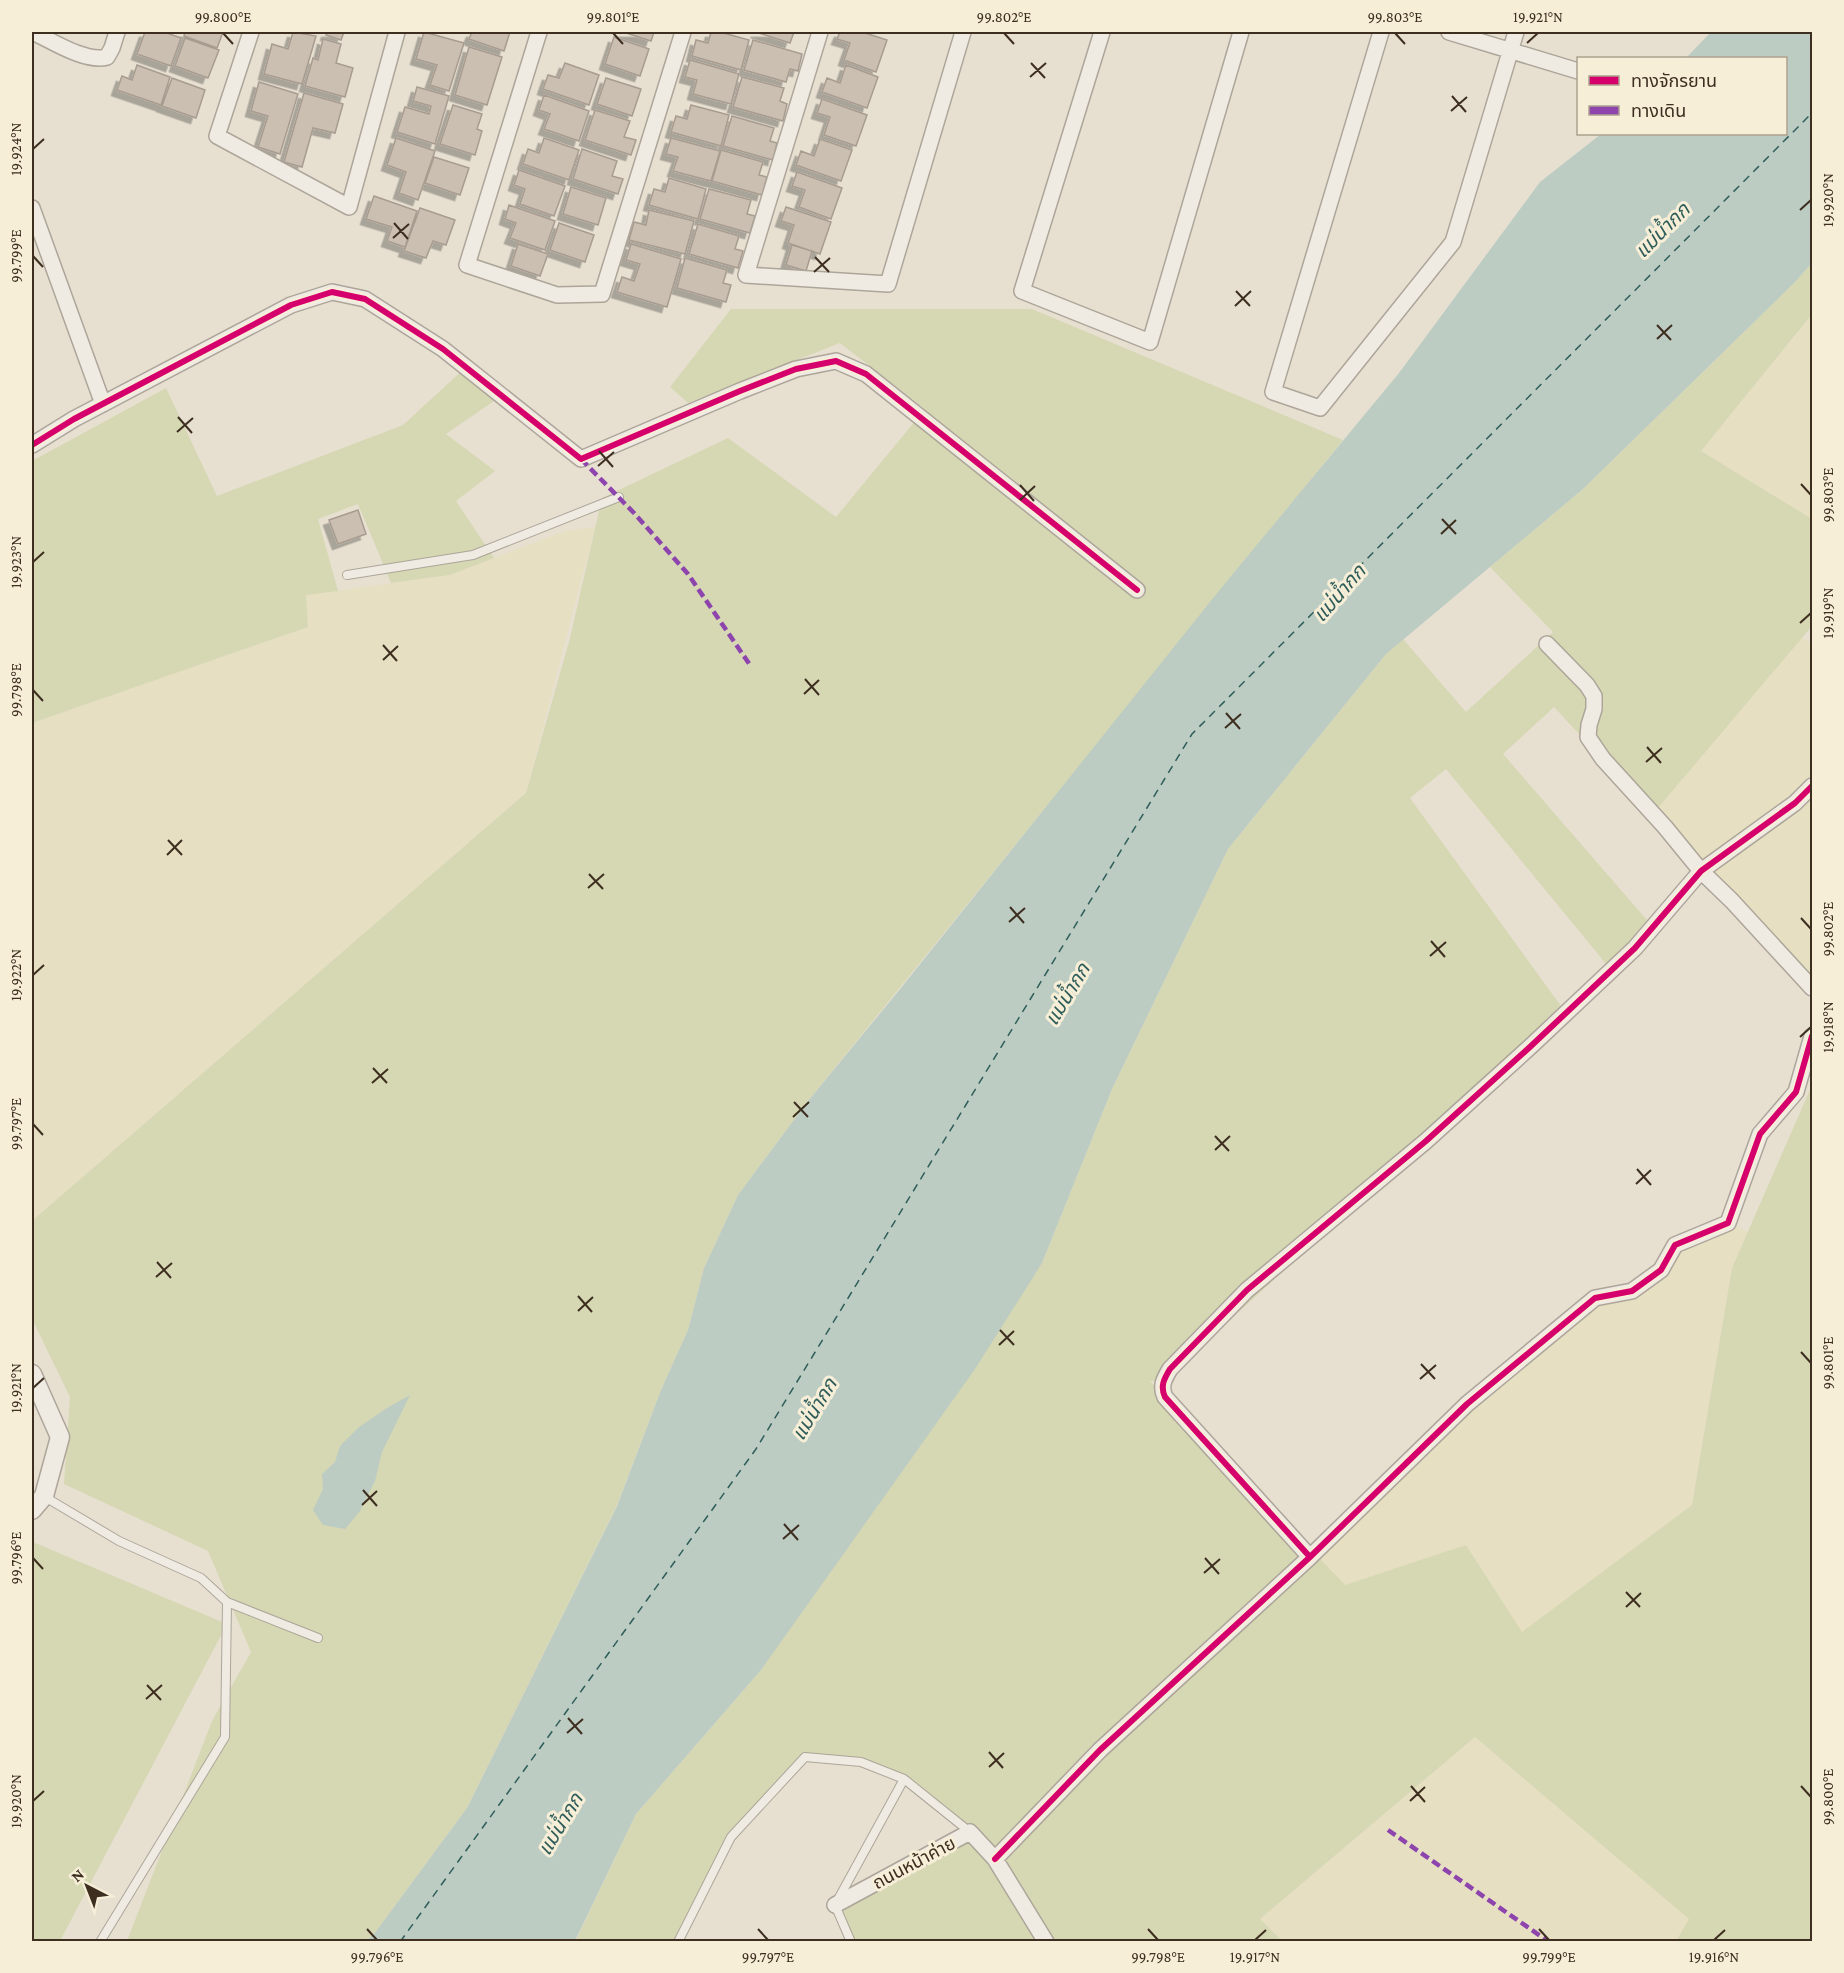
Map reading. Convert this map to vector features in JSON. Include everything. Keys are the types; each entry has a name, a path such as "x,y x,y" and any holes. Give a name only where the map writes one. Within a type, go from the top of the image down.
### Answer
{"street":[{"path":"33,32 83,56 98,59 107,57 117,32"},
{"path":"251,32 217,136 349,207 396,32"},
{"path":"539,32 467,265 557,295 602,294 683,32"},
{"path":"820,32 746,275 888,284 963,32"},
{"path":"1102,32 1022,291 1150,342 1241,32"},
{"path":"1382,32 1272,392 1320,408 1454,242 1516,32"},
{"path":"1449,32 1577,71"},
{"path":"32,208 103,404"},
{"path":"32,445 103,404 291,305 332,292 365,299 443,349 582,459 796,369 836,361 866,374 1137,590"},
{"path":"1547,644 1587,685 1594,696 1594,709 1588,724 1588,737 1603,759 1665,827 1701,871 1732,901 1812,988"},
{"path":"1310,1557 1165,1397 1162,1390 1163,1381 1170,1369 1246,1290 1426,1141 1531,1046 1635,948 1701,871 1795,803 1812,786"},
{"path":"995,1859 1100,1750 1310,1557 1467,1404 1595,1298 1632,1291 1661,1270 1674,1245 1728,1223 1760,1134 1796,1092 1812,1036"},
{"path":"32,1374 60,1437 38,1503"},
{"name":"ถนนหน้าค่าย","path":"834,1905 970,1832 995,1859 1046,1941"}],"lane":[{"path":"347,575 473,555 619,497"},
{"path":"38,1503 201,1578 227,1602 318,1638"},
{"path":"100,1941 225,1737 227,1602"},
{"path":"678,1941 731,1836 806,1757 861,1762 904,1779 970,1832"},
{"path":"851,1941 834,1905 904,1779"}],"shaded area":[{"path":"1812,314 1812,519 1701,451"},
{"path":"595,527 526,793 32,1221 32,723 308,627 306,595 450,575 565,531"},
{"path":"1802,637 1812,645 1812,988 1653,814"},
{"path":"1728,1223 1748,1232 1732,1268 1692,1505 1522,1633 1466,1545 1345,1585 1310,1557 1595,1298 1632,1291 1675,1245"},
{"path":"1475,1737 1690,1919 1676,1942 1282,1941 1259,1920"}],"green space":[{"path":"1812,263 1812,314 1701,451 1812,519 1812,626 1653,814 1554,707 1503,754 1653,927 1611,970 1446,769 1410,798 1566,1013 1163,1381 1150,1381 1345,1585 1466,1545 1522,1632 1692,1505 1732,1268 1812,1085 1812,1941 1676,1941 1689,1919 1475,1737 1260,1919 1282,1941 851,1941 835,1905 970,1832 904,1779 861,1762 806,1757 731,1837 678,1941 575,1942 636,1814 761,1670 1042,1263 1112,1089 1228,849 1386,654 1403,639 1466,712 1553,632 1490,567 1583,489"},
{"path":"731,309 1032,309 1343,440 808,1101 738,1195 704,1268 688,1330 661,1390 617,1505 467,1808 374,1934 366,1941 127,1941 212,1721 251,1652 208,1551 64,1484 70,1397 32,1319 32,1221 526,793 570,638 602,498 728,438 836,517 925,409 840,343 688,403 670,387"},
{"path":"466,367 497,399 446,434 495,471 456,501 494,558 450,575 391,583 358,504 318,519 338,591 306,595 308,627 32,723 32,461 166,388 217,496 403,425"},
{"path":"32,1543 227,1624 60,1941 32,1942"}],"water":[{"name":"แม่น้ำกก","path":"1711,32 1812,32 1812,263 1583,489 1386,654 1228,849 1112,1089 1042,1263 975,1369 761,1670 636,1814 575,1941 366,1941 374,1934 467,1808 617,1506 661,1390 688,1330 704,1268 738,1195 808,1101 1222,587 1399,373 1540,182 1600,135 1787,135 1787,57 1687,57"},
{"path":"410,1395 382,1452 375,1481 360,1511 345,1529 323,1525 313,1510 323,1489 322,1474 335,1462 340,1446 359,1427"}],"building":[{"path":"145,32 164,32 181,38 171,66 137,54"},
{"path":"185,32 223,32 217,48 184,36"},
{"path":"293,32 316,36 302,84 264,74 272,44 288,49"},
{"path":"327,32 344,32 341,40 326,35"},
{"path":"424,32 464,43 449,91 430,85 437,65 416,59"},
{"path":"472,32 510,32 504,51 469,39"},
{"path":"623,32 654,32 651,41"},
{"path":"711,32 720,32 749,40 741,70 692,56 696,40 708,43"},
{"path":"756,32 794,32 790,43"},
{"path":"840,32 862,32 887,40 876,72 844,60 850,43 837,39"},
{"path":"614,37 649,49 640,76 605,64"},
{"path":"185,38 219,50 208,78 175,66"},
{"path":"323,39 341,44 336,63 353,68 345,97 305,86 313,58 318,60"},
{"path":"753,40 802,54 798,71 790,69 786,82 744,70"},
{"path":"469,47 502,57 487,105 455,95"},
{"path":"690,60 739,74 731,104 693,94 697,80 685,77"},
{"path":"565,63 599,75 589,105 543,89 548,75 559,78"},
{"path":"137,65 170,77 161,105 117,90 122,76 132,80"},
{"path":"846,65 878,77 867,108 822,92 827,78 840,83"},
{"path":"742,77 784,88 780,101 787,104 783,121 733,107"},
{"path":"172,78 205,90 196,118 162,106"},
{"path":"606,78 641,89 632,116 597,104"},
{"path":"259,82 298,94 280,154 258,147 268,116 251,111"},
{"path":"417,87 449,96 435,144 397,132 405,107 429,114 431,106 413,101"},
{"path":"304,93 343,104 335,133 313,128 302,167 284,162"},
{"path":"544,95 589,111 579,141 544,129 550,114 539,110"},
{"path":"822,99 867,115 856,146 824,135 830,117 817,113"},
{"path":"453,105 482,114 477,129 482,131 475,155 440,144"},
{"path":"691,105 729,115 721,146 671,132 676,116 687,119"},
{"path":"595,110 630,121 624,137 636,140 631,155 585,140"},
{"path":"732,116 774,128 770,141 777,143 773,160 723,146"},
{"path":"396,138 435,151 418,200 399,193 406,172 387,165"},
{"path":"544,138 579,150 569,180 523,164 528,149 539,153"},
{"path":"671,138 720,151 711,181 673,171 678,157 666,154"},
{"path":"820,139 852,150 841,181 796,165 801,151 814,156"},
{"path":"582,149 617,161 612,176 623,179 618,194 573,179"},
{"path":"721,150 763,162 759,175 767,177 762,195 712,181"},
{"path":"434,157 469,168 460,195 425,183"},
{"path":"519,170 565,186 554,216 520,204 525,189 514,185"},
{"path":"797,172 842,188 831,219 799,207 805,190 792,186"},
{"path":"669,178 706,189 698,219 649,205 654,189 665,192"},
{"path":"571,187 606,198 598,225 563,214"},
{"path":"709,189 751,200 747,214 755,216 750,233 700,219"},
{"path":"374,196 417,211 405,247 387,241 392,227 366,219"},
{"path":"509,205 555,221 545,250 510,238 516,223 505,219"},
{"path":"786,207 831,222 820,254 788,243 794,225 781,221"},
{"path":"420,208 455,220 446,245 433,241 426,258 404,251"},
{"path":"649,210 694,221 685,254 629,240 634,222 646,225"},
{"path":"559,223 594,235 585,262 550,250"},
{"path":"698,224 739,236 735,249 743,251 738,268 689,254"},
{"path":"518,244 548,254 540,276 511,266"},
{"path":"631,244 681,259 667,307 617,292 622,277 634,281 640,264 626,260"},
{"path":"792,245 812,251 806,271 786,265"},
{"path":"685,258 727,270 723,283 731,285 726,302 677,288"},
{"path":"358,510 366,534 338,544 329,520"}],"ferry route":[{"path":"400,1942 756,1449 1192,734 1812,113"}],"marked path":[{"path":"581,459 634,513 688,574 750,665"},
{"path":"1388,1830 1549,1942"}],"cycle path":[{"path":"32,445 74,419 291,305 332,292 365,299 443,349 581,459 796,369 836,361 866,374 1137,590"},
{"path":"1310,1557 1165,1397 1163,1383 1170,1369 1247,1290 1426,1141 1531,1046 1635,948 1701,871 1795,803 1812,786"},
{"path":"995,1859 1100,1750 1310,1557 1467,1404 1595,1298 1632,1291 1661,1270 1675,1245 1728,1223 1760,1134 1796,1092 1812,1036"}]}
